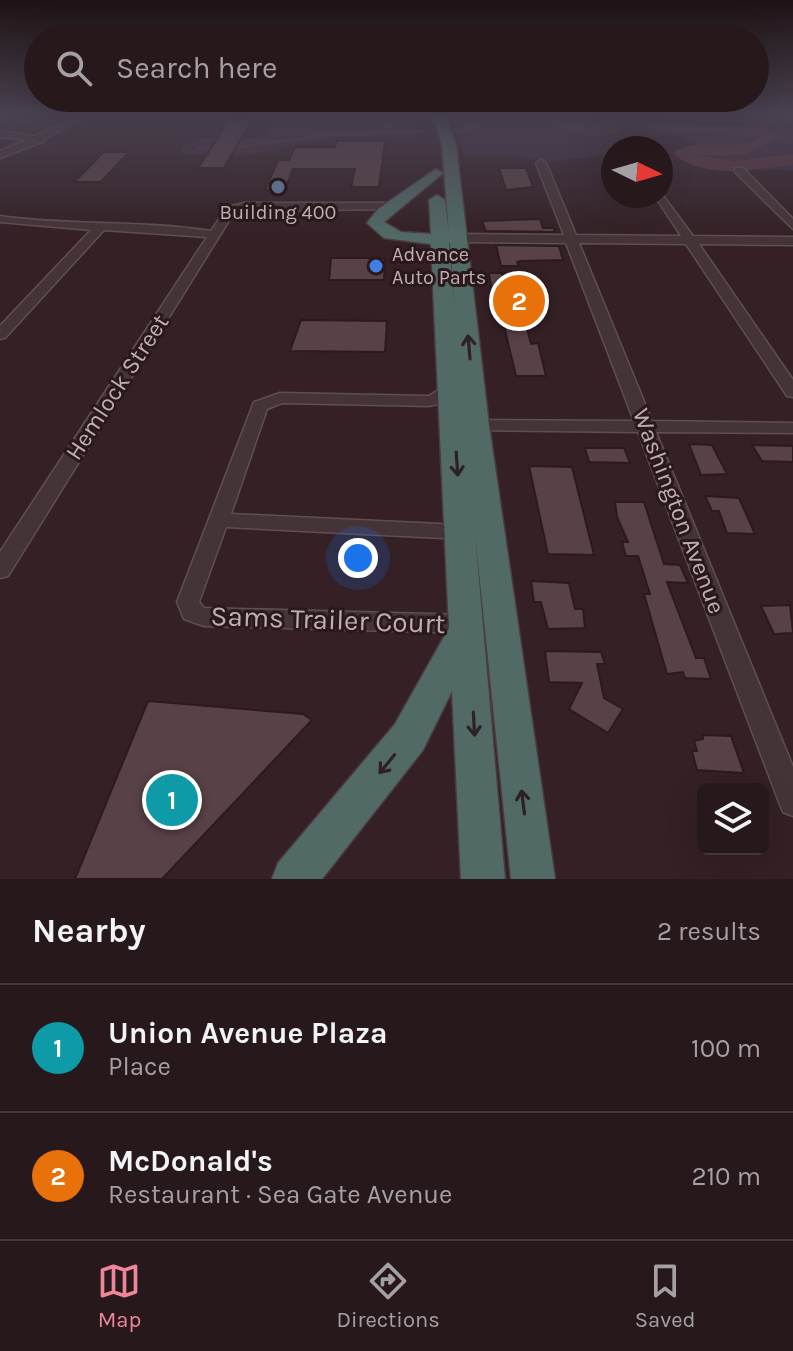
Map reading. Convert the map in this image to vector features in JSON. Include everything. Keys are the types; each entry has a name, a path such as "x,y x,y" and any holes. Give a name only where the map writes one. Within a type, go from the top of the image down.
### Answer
{"highway":[{"path":"430,155 420,191 379,215 375,223 387,233 448,238"},
{"path":"439,155 533,879"},
{"path":"439,155 448,238 451,387 483,879"},
{"path":"294,879 409,737 468,624"}],"street":[{"name":"Washington Avenue","path":"541,163 793,802"},
{"path":"739,170 793,226"},
{"path":"344,206 395,206"},
{"path":"344,206 367,208 379,215"},
{"name":"Hemlock Street","path":"3,558 214,235 237,207 344,206"},
{"path":"668,208 793,392"},
{"path":"3,222 172,227 214,235"},
{"path":"0,335 101,226"},
{"path":"448,238 793,241"},
{"name":"Sams Trailer Court","path":"451,387 441,398 429,401 269,400 260,406 188,602 192,613 204,617 468,624"},
{"path":"476,425 793,428"},
{"path":"218,520 461,532"}],"shaded area":[{"path":"464,155 601,155 544,162 519,156"},
{"path":"680,155 793,155 793,170 736,169 686,162"}],"building":[{"path":"101,155 126,155 101,182 74,182"},
{"path":"206,155 232,155 224,168 198,168"},
{"path":"291,155 383,155 379,187 351,187 355,169 293,169 284,192 265,190 278,160 289,160"},
{"path":"499,168 526,168 533,187 506,190"},
{"path":"540,219 543,228 554,228 555,232 486,231 482,221"},
{"path":"496,245 559,246 563,260 521,261 517,262 519,266 501,266"},
{"path":"331,258 385,258 384,280 329,280"},
{"path":"489,273 502,273 507,293 539,293 543,310 522,309 531,344 538,343 546,376 516,376 500,309 494,307"},
{"path":"301,320 387,321 385,352 290,351"},
{"path":"689,444 712,445 727,474 701,475"},
{"path":"752,445 793,446 793,462 762,461"},
{"path":"585,448 624,448 630,463 589,462"},
{"path":"529,466 572,467 594,555 548,554"},
{"path":"705,496 739,498 755,534 727,533 719,511 712,511"},
{"path":"615,502 644,502 664,564 680,565 688,583 667,582 696,658 704,658 711,679 685,678 683,672 667,674 644,594 650,594 638,556 626,556 622,542 628,542 617,517"},
{"path":"531,581 569,583 575,609 583,609 585,628 548,629 541,602 534,602"},
{"path":"790,605 793,633 774,634 761,606"},
{"path":"545,651 601,652 605,664 597,664 604,698 623,709 608,733 569,709 582,683 549,682"},
{"path":"148,701 303,714 312,720 162,879 75,879"},
{"path":"703,735 731,736 744,773 697,770 692,751 697,751 694,741 703,739"}],"waterway":[{"path":"684,155 705,163 735,166 793,159"}],"place":[{"name":"Building 400","path":"278,187"},
{"name":"Advance Auto Parts","path":"376,266"},
{"name":"McDonald's","path":"519,301"},
{"name":"Union Avenue Plaza","path":"172,800"}]}
